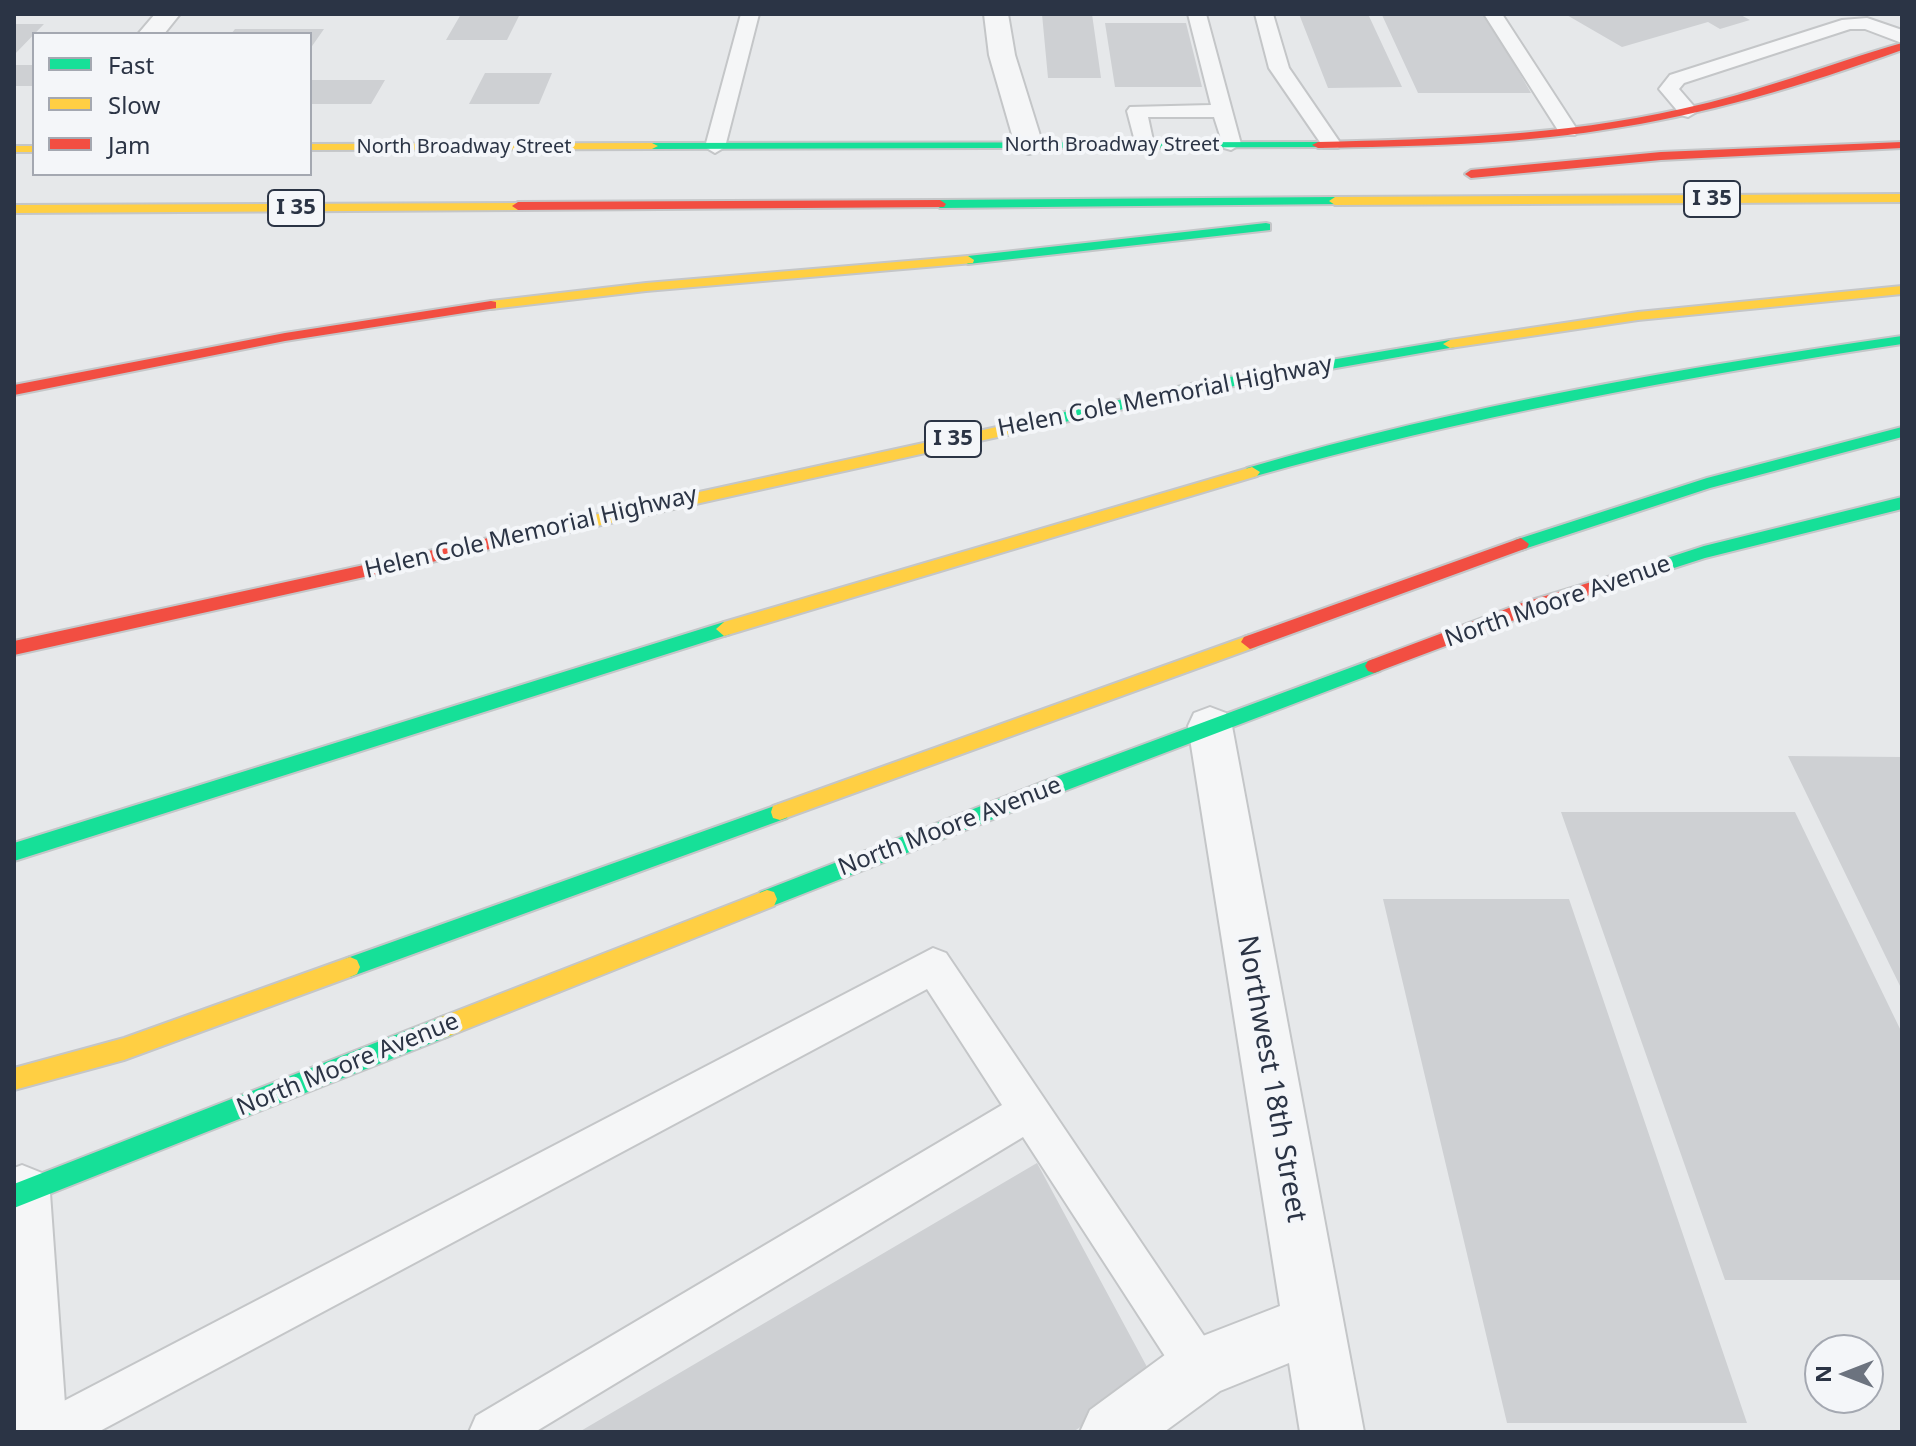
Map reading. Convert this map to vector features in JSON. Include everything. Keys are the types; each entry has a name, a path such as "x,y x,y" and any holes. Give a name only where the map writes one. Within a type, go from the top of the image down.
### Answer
{"main road":[{"name":"North Broadway Street","path":"312,147 1144,145 1444,141 1568,131 1688,111 1747,98 1902,46"},
{"path":"1878,55 1902,60"},
{"path":"1458,175 1661,156 1902,145"},
{"path":"1162,203 1380,183"},
{"name":"I 35","path":"14,209 1902,198"},
{"path":"1336,219 1523,199"},
{"path":"14,390 381,320 556,296 724,278 915,264 1289,224"},
{"name":"Helen Cole Memorial Highway","path":"14,648 1200,387 1435,346 1638,316 1902,290"},
{"path":"14,852 775,613 1311,454 1551,398 1754,361 1902,340"},
{"path":"14,1079 124,1049 1556,531 1707,483 1902,432"},
{"name":"North Moore Avenue","path":"18,1194 1210,726 1285,702 1543,603 1704,552 1902,503"}],"street":[{"path":"153,32 168,14"},
{"path":"996,14 1002,55 1029,145"},
{"name":"Northwest 18th Street","path":"1210,726 1332,1432"},
{"path":"18,1194 35,1432"},
{"path":"1112,1432 1199,1368 1312,1324"}],"lane":[{"path":"715,147 750,14"},
{"path":"1197,14 1231,144"},
{"path":"1264,14 1279,68 1331,144"},
{"path":"1493,14 1568,131"},
{"path":"1688,111 1669,89 1677,79 1848,24 1867,23 1902,37"},
{"path":"1144,145 1137,111 1222,111"},
{"path":"51,1432 933,966 1199,1368"},
{"path":"492,1432 1029,1111"}],"building":[{"path":"461,14 520,14 507,40 446,40"},
{"path":"1042,14 1092,14 1101,78 1048,78"},
{"path":"1299,14 1368,14 1402,87 1328,88"},
{"path":"1565,14 1739,14 1750,20 1720,29 1708,22 1622,47"},
{"path":"1382,15 1486,15 1531,93 1418,93"},
{"path":"1105,23 1186,23 1202,87 1115,87"},
{"path":"14,24 44,24 32,32 32,36 14,55"},
{"path":"235,29 324,29 312,46 312,32 233,32"},
{"path":"14,65 32,65 32,86 14,86"},
{"path":"485,73 552,73 539,104 469,104"},
{"path":"312,80 385,80 371,104 312,104"},
{"path":"1788,756 1902,757 1902,990"},
{"path":"1561,812 1795,812 1902,1033 1902,1280 1725,1280"},
{"path":"1383,899 1569,899 1747,1423 1507,1423"},
{"path":"1037,1163 1153,1378 1073,1432 579,1432"}],"traffic: fast":[{"path":"652,146 1318,145"},
{"path":"940,204 1335,201"},
{"path":"968,260 1266,227"},
{"path":"1252,472 1412,429 1574,394 1902,340"},
{"path":"1006,430 1200,387 1450,344"},
{"path":"1521,544 1707,483 1902,432"},
{"path":"1621,579 1704,552 1902,503"},
{"path":"14,852 724,629"},
{"path":"767,899 1374,666"},
{"path":"350,967 780,812"},
{"path":"14,1196 444,1027"}],"traffic: slow":[{"path":"312,147 652,146"},
{"path":"14,149 32,149"},
{"path":"1335,201 1902,198"},
{"path":"14,209 518,206"},
{"path":"491,305 646,287 968,260"},
{"path":"1450,344 1638,316 1902,290"},
{"path":"493,543 1006,430"},
{"path":"724,629 1252,472"},
{"path":"780,812 1250,642"},
{"path":"444,1027 767,899"},
{"path":"14,1079 124,1049 350,967"}],"traffic: jam":[{"path":"1318,145 1497,138 1641,121 1755,94 1902,46"},
{"path":"1471,174 1661,156 1902,145"},
{"path":"518,206 940,204"},
{"path":"14,390 285,337 491,305"},
{"path":"14,648 493,543"},
{"path":"1250,642 1521,544"},
{"path":"1374,666 1528,608 1621,579"}]}
